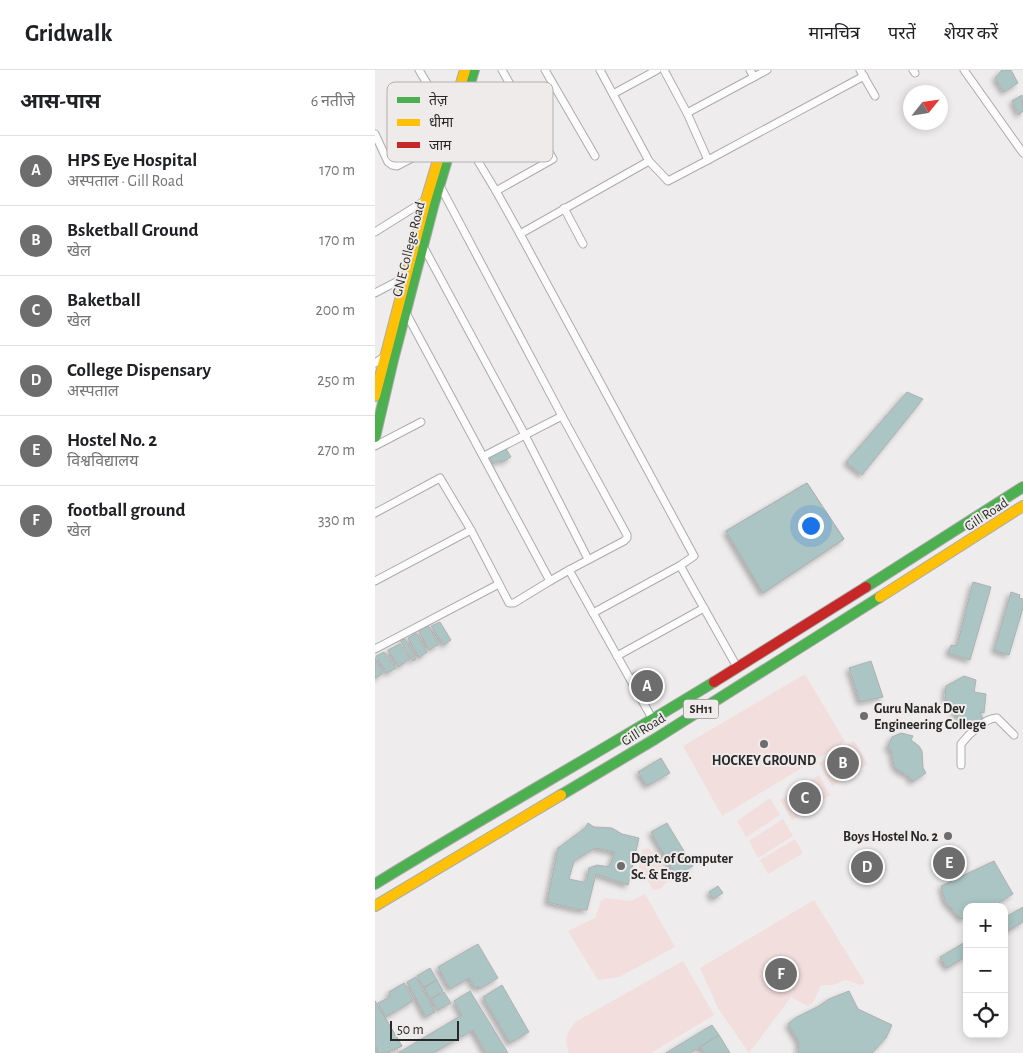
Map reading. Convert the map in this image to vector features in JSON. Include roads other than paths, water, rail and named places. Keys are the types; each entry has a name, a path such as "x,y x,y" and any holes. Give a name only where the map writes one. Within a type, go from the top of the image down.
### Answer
{"main road":[{"name":"GNE College Road","path":"470,82 474,70"},
{"name":"GNE College Road","path":"375,396 380,360 423,246 440,162"},
{"name":"GNE College Road","path":"375,437 406,313 410,279 426,200 436,183 443,162"},
{"name":"Gill Road","path":"375,884 653,720 927,550 1023,487"},
{"name":"Gill Road","path":"375,906 655,739 1023,506"}],"street":[{"path":"419,70 426,82"},
{"path":"502,70 509,82"},
{"path":"545,70 552,82"},
{"path":"601,70 649,161 668,181 862,73 875,96"},
{"path":"613,94 657,70"},
{"path":"664,70 687,113 708,160"},
{"path":"687,113 752,74 767,70"},
{"path":"964,70 1023,153"},
{"path":"553,84 595,156"},
{"path":"375,134 387,160"},
{"path":"520,234 649,161"},
{"path":"388,162 392,166 397,166 404,162"},
{"path":"478,162 497,191 694,556 593,613"},
{"path":"497,191 548,162"},
{"path":"375,513 440,478 511,604 587,559 627,538 436,183"},
{"path":"375,232 426,200"},
{"path":"564,208 583,244"},
{"path":"423,246 525,435 587,559"},
{"path":"375,293 410,279"},
{"path":"406,313 550,582"},
{"path":"484,456 562,416"},
{"path":"375,446 421,422"},
{"path":"375,581 471,530"},
{"path":"681,565 737,667"},
{"path":"569,570 653,720"},
{"path":"375,649 499,584"},
{"path":"617,656 704,608"},
{"path":"961,765 961,744 970,733 988,720 997,718 1014,735"}],"place":[{"name":"HPS Eye Hospital","path":"647,686"},
{"name":"Guru Nanak Dev Engineering College","path":"864,716"},
{"name":"HOCKEY GROUND","path":"764,744"},
{"name":"Bsketball Ground","path":"843,763"},
{"name":"Baketball","path":"805,798"},
{"name":"Boys Hostel No. 2","path":"948,836"},
{"name":"Hostel No. 2","path":"949,863"},
{"name":"Dept. of Computer Sc. & Engg.","path":"621,866"},
{"name":"College Dispensary","path":"867,867"},
{"name":"football ground","path":"781,974"}]}
